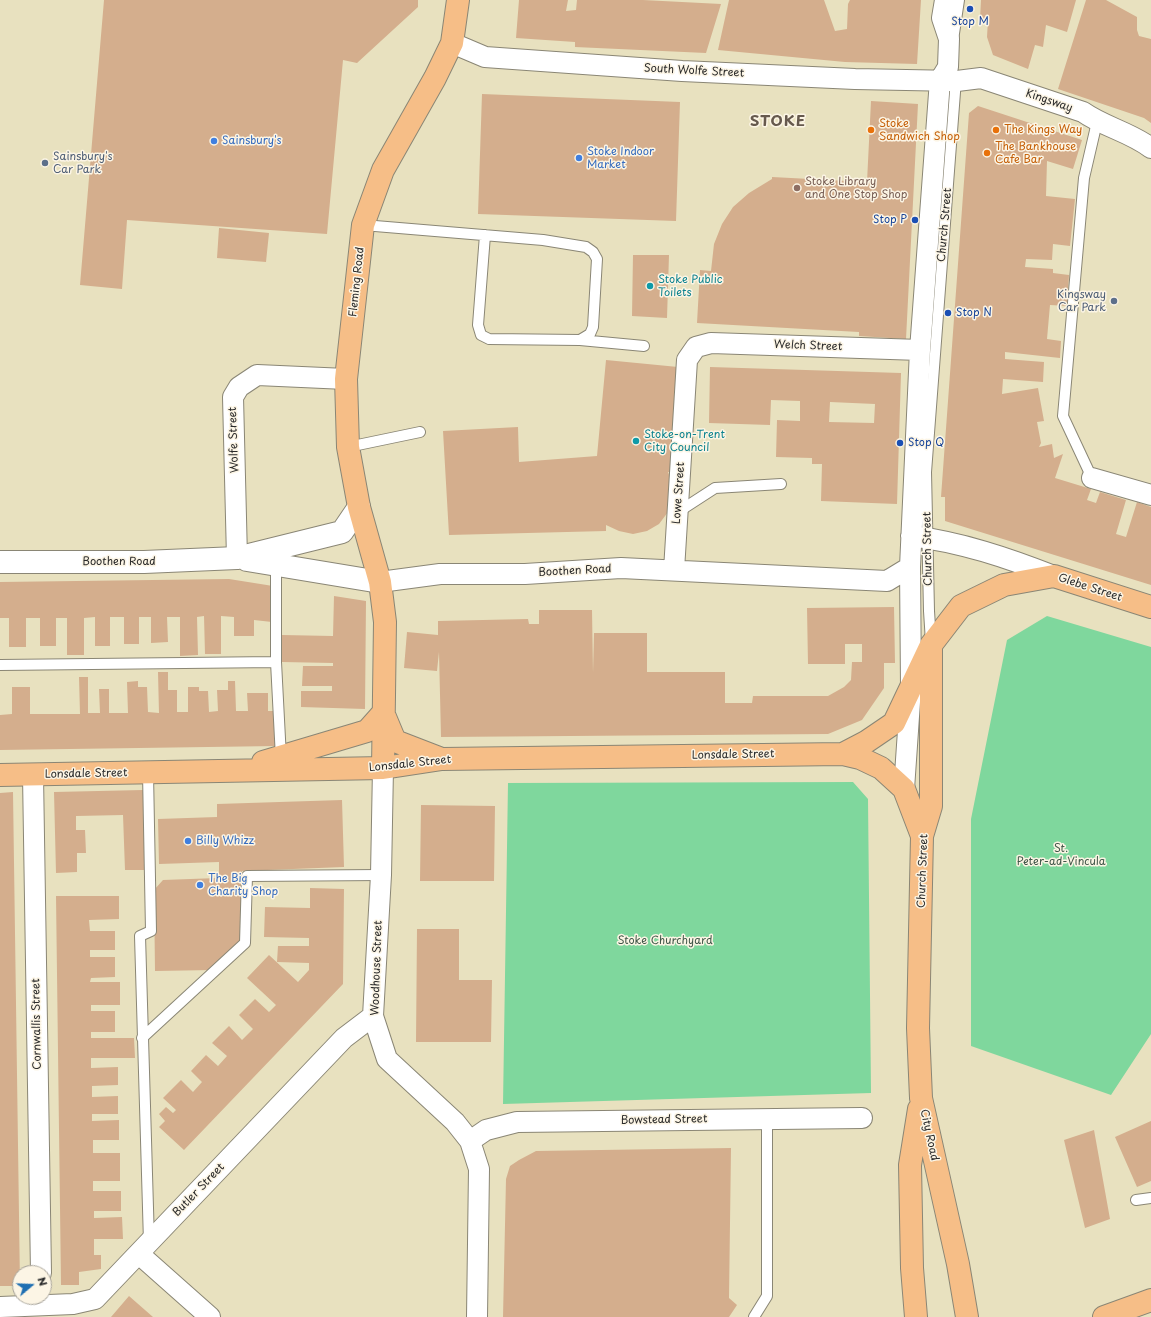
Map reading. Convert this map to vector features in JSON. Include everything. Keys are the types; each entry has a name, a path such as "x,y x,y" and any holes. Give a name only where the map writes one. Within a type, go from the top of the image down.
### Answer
{"main road":[{"name":"Fleming Road","path":"380,582 359,507 348,447 346,379 363,225 383,170 436,78 452,43 458,0"},
{"name":"Glebe Street","path":"911,687 931,645 961,606 1004,585 1054,576 1151,607"},
{"name":"Woodhouse Street","path":"380,582 385,622 383,768"},
{"name":"Church Street","path":"921,1098 918,1028 922,836 931,806 931,645"},
{"name":"Lonsdale Street","path":"844,754 866,742 894,723 911,687"},
{"path":"225,771 281,758 367,731 383,713 395,741 442,759"},
{"name":"Lonsdale Street","path":"0,775 383,768 442,759 844,754 860,758 881,768 904,789 922,836"},
{"name":"City Road","path":"916,1317 912,1268 910,1165 921,1098"},
{"name":"City Road","path":"921,1098 958,1264 966,1317"},
{"path":"1104,1317 1151,1300"}],"street":[{"name":"Church Street","path":"904,789 911,687 910,567 919,537 920,350 948,81 949,39 942,18 945,0"},
{"name":"South Wolfe Street","path":"452,43 485,57 682,71 855,79 948,81"},
{"name":"Kingsway","path":"948,81 981,78 1083,112 1097,122 1140,140 1151,148"},
{"name":"Welch Street","path":"696,347 711,343 920,350"},
{"name":"Lowe Street","path":"674,570 688,360 696,347"},
{"name":"Wolfe Street","path":"237,558 233,397 239,387 257,375 346,379"},
{"path":"1092,478 1151,495"},
{"name":"Boothen Road","path":"0,562 144,562 237,558 342,532 359,507"},
{"path":"919,537 1002,556 1054,576"},
{"name":"Boothen Road","path":"237,558 380,582 440,574 525,574 621,568 821,579 887,581 910,567"},
{"name":"Woodhouse Street","path":"383,768 381,875 373,1016 387,1059 454,1122 470,1141 479,1169 477,1317"},
{"name":"Cornwallis Street","path":"33,775 41,1265"},
{"name":"Butler Street","path":"0,1307 42,1307 73,1304 95,1299 344,1038 373,1016"},
{"name":"Bowstead Street","path":"470,1141 486,1130 517,1122 862,1118"},
{"path":"144,1249 210,1317"}],"lane":[{"name":"Church Street","path":"931,645 919,537 926,472 948,81 953,67 954,39 959,0"},
{"path":"1092,478 1063,416 1084,178 1097,122"},
{"path":"363,225 543,240 586,247 593,252 597,259 593,327 590,334 580,340"},
{"path":"486,235 478,325 481,335 489,338 580,340 644,346"},
{"path":"348,447 420,432"},
{"path":"678,512 714,488 781,484"},
{"path":"276,565 276,662 281,758"},
{"path":"0,665 276,662"},
{"path":"144,1249 140,936 151,931 148,773"},
{"path":"142,1038 245,943 246,876 381,875"},
{"path":"754,1317 768,1296 767,1119"},
{"path":"1136,1200 1151,1198"}],"green space":[{"name":"St. Peter-ad-Vincula","path":"1047,616 1151,647 1151,1034 1111,1095 971,1046 971,819 1007,640"},
{"name":"Stoke Churchyard","path":"853,782 868,799 871,1093 503,1104 508,783"}],"building":[{"name":"Sainsbury's","path":"104,0 418,0 418,7 357,63 343,60 327,234 127,220 122,289 80,285"},
{"path":"519,0 568,0 566,11 576,10 577,0 643,0 721,4 706,53 575,47 575,42 516,38"},
{"path":"729,0 824,0 835,31 847,29 848,4 850,0 921,0 917,64 845,62 718,50"},
{"path":"981,0 1076,0 1067,32 1046,25 1043,47 1035,45 1028,69 993,55 987,37 988,20 980,19"},
{"path":"1086,0 1106,0 1137,17 1137,30 1139,36 1151,39 1151,123 1144,118 1058,89"},
{"name":"Stoke Indoor Market","path":"482,94 680,102 676,221 478,214"},
{"path":"871,101 918,104 906,339 859,336 859,332 697,323 700,270 711,271 714,244 722,224 733,207 749,193 772,179 772,177 867,182"},
{"path":"978,106 1082,140 1073,169 1047,161 1046,196 1075,199 1070,246 1053,244 1052,260 1026,259 1025,267 1053,269 1053,273 1069,275 1067,306 1050,305 1047,339 1061,341 1060,358 1005,352 1005,359 1044,362 1043,382 1003,379 1002,394 1038,388 1044,421 1037,422 1041,443 1039,447 1052,444 1054,458 1063,454 1055,478 1091,489 1087,500 1096,503 1100,492 1126,500 1116,534 1126,537 1137,502 1151,507 1151,585 945,521 945,497 941,497 969,113"},
{"path":"219,228 269,233 266,262 217,258"},
{"name":"Stoke Public Toilets","path":"633,255 669,255 667,318 632,316"},
{"name":"Stoke-on-Trent City Council","path":"606,360 678,367 672,472 668,472 673,485 668,512 659,524 647,531 633,534 619,531 606,525 606,531 449,535 443,431 518,427 519,462 597,456"},
{"path":"710,367 901,373 897,504 821,501 822,464 812,464 812,458 776,457 777,420 800,421 800,401 771,400 770,425 709,423","holes":["830,402 875,404 874,423 829,422"]},
{"path":"229,579 273,586 272,622 254,620 254,636 234,636 234,617 221,616 221,654 205,654 204,616 197,617 198,655 180,656 180,617 167,617 168,642 151,643 151,617 139,617 139,644 124,644 124,617 110,617 110,646 95,646 95,617 84,618 84,655 67,655 67,618 56,618 56,646 40,646 40,618 26,618 26,647 9,647 9,618 0,618 0,582"},
{"path":"334,596 366,601 365,709 301,707 301,691 332,691 332,686 302,686 303,666 333,666 333,663 282,662 282,635 333,636"},
{"path":"894,607 895,663 884,663 884,688 862,720 828,734 441,737 439,652 437,671 404,668 407,632 438,635 438,621 528,619 529,624 539,624 539,610 592,610 593,673 594,633 647,633 647,672 725,672 725,703 752,703 753,696 828,696 844,687 851,680 852,662 862,662 862,644 845,644 845,664 808,664 807,608"},
{"path":"158,672 168,672 168,690 177,690 177,712 188,712 188,687 199,687 199,691 208,691 209,712 218,711 217,690 228,690 228,681 235,681 236,711 248,711 247,693 268,693 268,711 276,711 277,746 0,750 0,715 12,714 12,687 30,687 30,714 80,714 79,677 88,677 88,713 100,713 99,689 109,689 109,713 128,713 127,682 138,681 138,687 147,687 148,712 159,713"},
{"path":"143,790 145,870 125,870 123,815 76,816 76,830 85,830 86,853 77,853 77,872 56,873 54,792"},
{"path":"13,792 20,1265 12,1265 12,1286 0,1286 0,793"},
{"name":"The Big Charity Shop","path":"342,800 344,867 242,871 241,942 213,970 155,971 154,890 163,880 218,878 219,872 219,862 159,864 158,819 217,817 217,804"},
{"path":"421,805 495,806 494,881 420,881"},
{"path":"310,888 344,889 343,984 184,1150 159,1127 165,1121 159,1114 166,1107 173,1113 176,1110 163,1098 181,1080 193,1092 202,1082 191,1071 206,1055 218,1066 227,1056 212,1043 229,1026 242,1040 253,1029 239,1015 255,999 269,1012 276,1005 247,978 269,955 298,982 309,970 309,963 277,962 278,946 309,946 309,938 264,937 265,907 310,908"},
{"path":"56,896 119,896 119,919 89,920 90,931 115,931 115,950 90,950 90,957 115,957 115,977 91,978 90,982 120,982 120,1005 91,1005 91,1011 115,1011 115,1032 91,1032 91,1038 134,1038 135,1058 91,1058 91,1068 118,1067 118,1085 92,1086 92,1097 118,1096 118,1114 92,1114 92,1121 119,1120 119,1140 93,1140 93,1153 120,1153 120,1181 93,1181 93,1191 121,1191 121,1211 94,1211 94,1218 122,1217 123,1239 94,1239 94,1255 101,1255 101,1269 79,1272 79,1285 61,1285"},
{"path":"417,929 459,929 459,980 492,980 491,1042 416,1042"},
{"path":"1151,1121 1151,1181 1137,1187 1115,1137"},
{"path":"1094,1130 1110,1219 1085,1228 1064,1140"},
{"path":"731,1148 729,1298 737,1305 729,1317 503,1317 506,1179 510,1166 536,1151"},
{"path":"129,1296 153,1317 111,1317"}],"place":[{"name":"Stop M","path":"970,9"},
{"name":"Stoke Sandwich Shop","path":"871,130"},
{"name":"The Kings Way","path":"996,130"},
{"name":"Sainsbury's","path":"214,141"},
{"name":"The Bankhouse Cafe Bar","path":"987,153"},
{"name":"Stoke Indoor Market","path":"579,158"},
{"name":"Sainsbury's Car Park","path":"45,163"},
{"name":"Stoke Library and One Stop Shop","path":"797,188"},
{"name":"Stop P","path":"915,220"},
{"name":"Stoke Public Toilets","path":"650,286"},
{"name":"Kingsway Car Park","path":"1114,301"},
{"name":"Stop N","path":"948,313"},
{"name":"Stoke-on-Trent City Council","path":"636,441"},
{"name":"Stop Q","path":"900,443"},
{"name":"Billy Whizz","path":"188,841"},
{"name":"The Big Charity Shop","path":"200,885"}],"district":[{"name":"STOKE","path":"778,122"}]}
